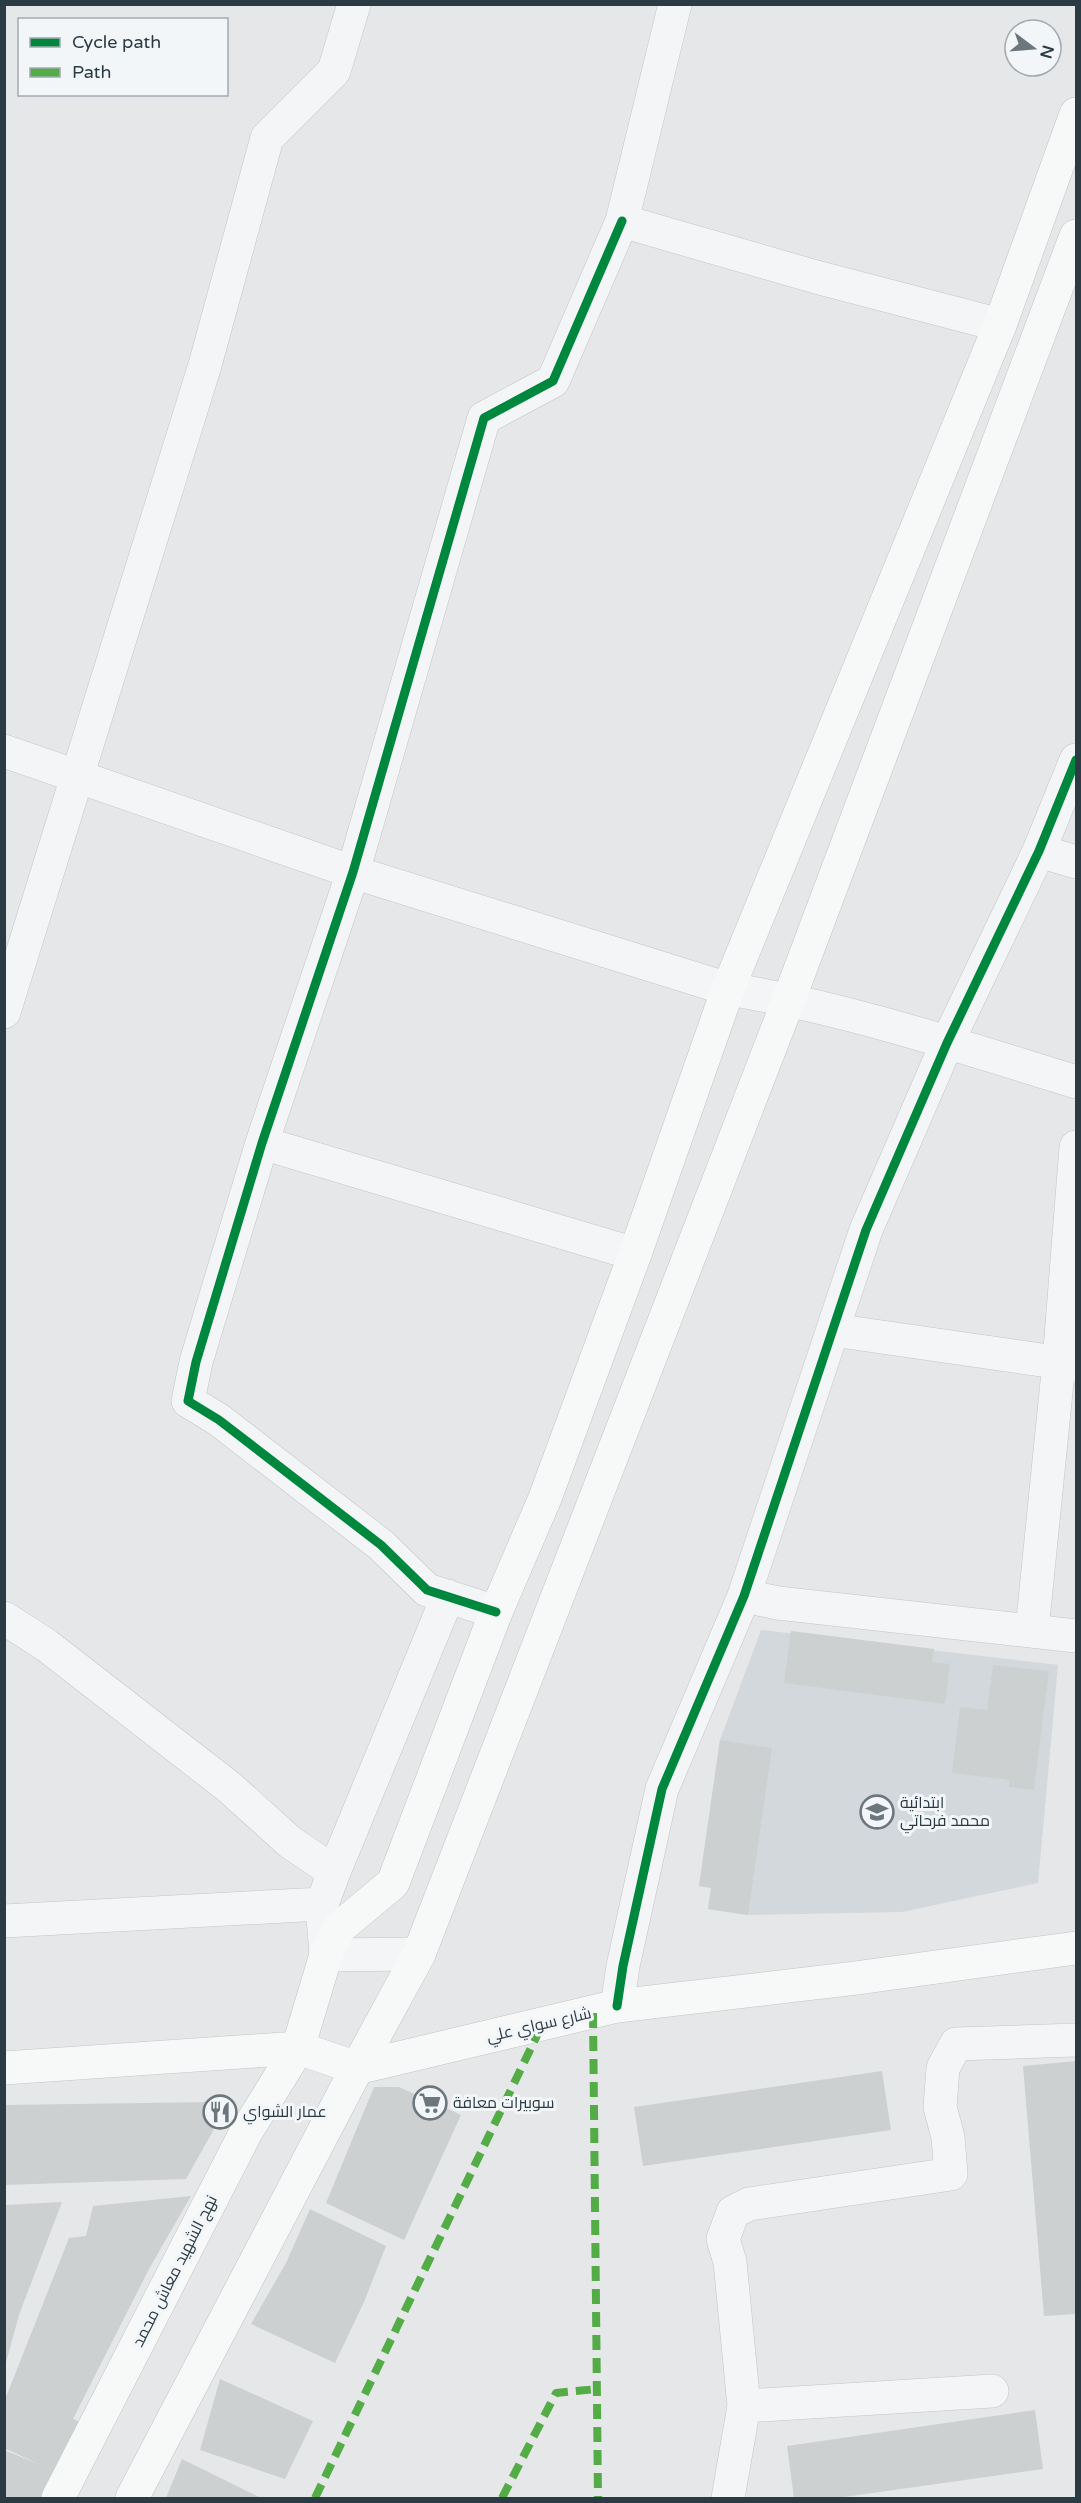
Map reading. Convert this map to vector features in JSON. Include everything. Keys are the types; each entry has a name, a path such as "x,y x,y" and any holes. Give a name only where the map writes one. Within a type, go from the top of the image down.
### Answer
{"main road":[{"name":"نهج الشهيد معاش محمد","path":"58,2499 246,2132 298,2048 326,1955 339,1928 393,1883 496,1612 545,1498 728,989 1000,325 1077,114"},
{"path":"132,2499 419,1954 789,999 1077,236"},
{"name":"شارع سواي علي","path":"357,2068 617,2006 1076,1949"},
{"path":"4,2068 298,2048 357,2068"}],"street":[{"path":"4,1012 206,365 267,138 334,71 354,4"},
{"path":"496,1612 427,1590 381,1545 219,1420 189,1401 196,1362 262,1143 353,872 484,418 553,381 622,221 675,4"},
{"path":"622,221 816,277 1000,325"},
{"path":"4,751 353,872 728,989 789,999 947,1042 1077,1082"},
{"path":"617,2006 623,1966 662,1789 744,1596 866,1230 947,1042 1039,851 1077,760"},
{"path":"1039,851 1077,862"},
{"path":"262,1143 634,1254"},
{"path":"1032,1630 1068,1364 1077,1147"},
{"path":"832,1330 1068,1364"},
{"path":"419,1954 326,1955 322,1904 448,1596"},
{"path":"744,1596 777,1603 1077,1636"},
{"path":"4,1618 46,1645 229,1787 290,1842 334,1872"},
{"path":"4,1921 322,1904"},
{"path":"728,2499 744,2406 730,2262 723,2239 733,2212 749,2204 951,2174 948,2137 940,2107 944,2068 956,2044 1077,2040"},
{"path":"744,2406 993,2391"}],"shaded area":[{"name":"ابتدائية محمد فرحاتي","path":"761,1630 1058,1665 1038,1883 902,1912 748,1915 708,1909 711,1888 699,1886 720,1740"}],"building":[{"path":"791,1631 934,1649 932,1662 950,1664 945,1704 784,1683"},
{"path":"993,1665 1049,1671 1034,1790 1009,1787 1009,1780 952,1773 960,1707 987,1710"},
{"path":"720,1740 772,1748 748,1915 708,1909 711,1888 699,1886"},
{"path":"1076,2061 1076,2314 1044,2316 1023,2066"},
{"path":"882,2071 891,2130 643,2166 634,2107"},
{"path":"374,2087 399,2087 461,2115 404,2240 326,2203"},
{"path":"214,2102 213,2131 186,2179 4,2185 4,2105"},
{"path":"191,2196 149,2269 73,2419 82,2423 43,2498 4,2498 4,2450 41,2465 4,2448 4,2402 69,2238 86,2236 93,2206"},
{"path":"62,2202 19,2315 5,2366 5,2205"},
{"path":"310,2209 386,2246 364,2302 335,2363 251,2324 286,2263"},
{"path":"220,2379 313,2421 285,2479 200,2450"},
{"path":"1035,2410 1043,2469 837,2498 794,2498 787,2446"},
{"path":"182,2459 261,2498 166,2498"}],"marked path":[{"path":"593,2013 598,2498"},
{"path":"315,2498 542,2025"},
{"path":"502,2498 556,2393 597,2389"}],"cycle path":[{"path":"496,1612 427,1590 381,1545 219,1420 188,1401 196,1362 262,1143 353,872 484,418 553,381 622,221"},
{"path":"617,2006 623,1966 662,1789 744,1596 866,1230 947,1043 1039,851 1076,760"}],"place":[{"name":"ابتدائية محمد فرحاتي","path":"877,1812"},
{"name":"سوبيرات معافة","path":"430,2103"},
{"name":"عمار الشواي","path":"220,2112"}]}
